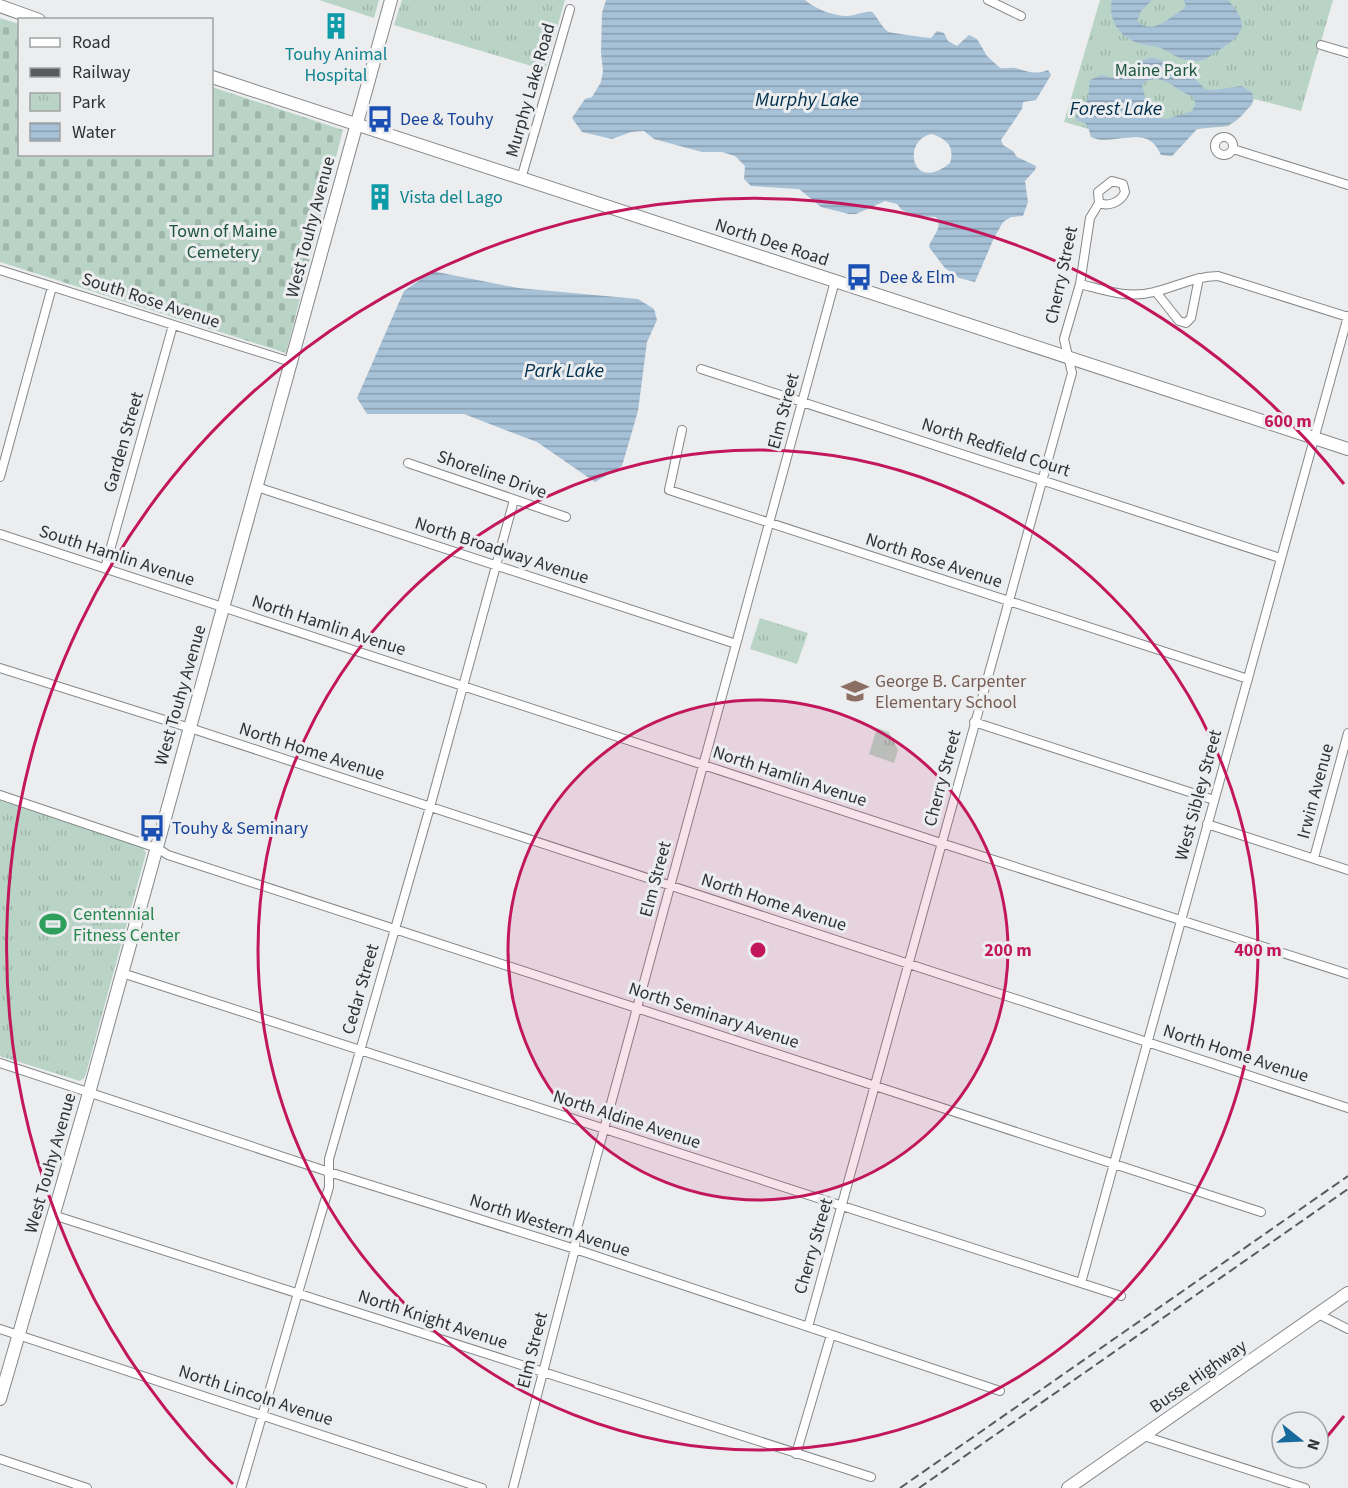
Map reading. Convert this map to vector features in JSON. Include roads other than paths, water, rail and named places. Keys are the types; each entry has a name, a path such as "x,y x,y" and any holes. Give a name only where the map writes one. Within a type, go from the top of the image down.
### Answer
{"main road":[{"name":"West Touhy Avenue","path":"0,1399 89,1093 391,0"},
{"path":"0,6 33,18"},
{"name":"North Dee Road","path":"213,77 1348,449"},
{"name":"Busse Highway","path":"1068,1488 1348,1293"}],"street":[{"path":"988,0 1021,16"},
{"name":"Murphy Lake Road","path":"521,179 570,9"},
{"path":"1321,45 1348,54"},
{"path":"1233,148 1348,185"},
{"name":"Cherry Street","path":"808,1327 1072,373 1064,339 1080,284 1090,219 1099,203"},
{"name":"South Rose Avenue","path":"0,270 291,362"},
{"path":"1080,284 1130,295 1156,292 1198,278 1226,277 1348,316"},
{"path":"1156,292 1179,321 1186,323 1191,318 1198,278"},
{"name":"Elm Street","path":"513,1488 575,1249 576,1232 835,281"},
{"path":"0,477 52,286"},
{"name":"West Sibley Street","path":"1081,1284 1348,316"},
{"name":"Garden Street","path":"105,568 173,325"},
{"name":"North Redfield Court","path":"701,369 1280,558"},
{"name":"North Rose Avenue","path":"682,430 669,490 1248,679"},
{"name":"Shoreline Drive","path":"408,463 566,517"},
{"name":"North Broadway Avenue","path":"257,487 736,644"},
{"name":"Cedar Street","path":"241,1488 329,1187 329,1159 430,807 514,500"},
{"name":"South Hamlin Avenue","path":"0,534 223,608"},
{"name":"North Hamlin Avenue","path":"223,608 1348,974"},
{"name":"North Home Avenue","path":"0,668 190,728 1348,1108"},
{"path":"974,722 1214,800"},
{"name":"Irwin Avenue","path":"1314,858 1348,733"},
{"name":"North Seminary Avenue","path":"0,795 157,848 168,855 1262,1212"},
{"path":"1207,824 1348,870"},
{"name":"North Aldine Avenue","path":"122,973 1121,1296"},
{"name":"North Western Avenue","path":"0,1063 329,1172 575,1249 1000,1391"},
{"name":"North Knight Avenue","path":"53,1215 796,1455 871,1477"},
{"path":"1318,1314 1348,1329"},
{"name":"North Lincoln Avenue","path":"0,1329 482,1488"},
{"path":"796,1455 831,1335"},
{"path":"1144,1436 1305,1488"},
{"path":"0,1459 87,1488"}],"water":[{"name":"Murphy Lake","path":"606,0 805,0 819,9 836,15 850,16 872,12 887,31 894,33 931,38 937,31 944,33 948,41 957,46 969,35 977,39 987,56 1000,68 1014,68 1036,73 1048,70 1051,75 1036,100 1023,102 1022,109 1001,140 1003,145 1013,151 1017,157 1036,166 1025,181 1028,202 1023,216 1011,217 1003,222 975,282 959,278 945,268 929,247 939,225 936,217 915,216 902,210 897,204 885,201 856,214 849,214 821,207 799,189 751,186 744,179 745,166 735,156 722,152 702,152 654,139 644,131 631,132 612,139 582,132 572,118 585,99 592,97 601,82 603,71 602,13","holes":["932,134 946,141 950,148 950,163 937,171 926,173 919,169 915,162 916,145 922,138"]},
{"path":"1112,0 1152,0 1141,11 1137,21 1147,27 1152,27 1183,9 1186,5 1183,0 1228,0 1242,22 1242,28 1235,38 1209,57 1199,61 1188,61 1161,48 1135,42 1122,34 1114,22"},
{"name":"Forest Lake","path":"1149,58 1155,58 1177,66 1191,75 1205,89 1241,86 1252,92 1253,101 1239,118 1229,125 1197,129 1172,156 1161,155 1155,145 1139,137 1100,140 1091,137 1087,125 1077,121 1076,118 1077,112 1087,100 1090,80 1101,75 1114,78 1123,69","holes":["1160,80 1192,96 1196,104 1192,111 1167,119 1152,117 1142,85 1145,81"]},
{"name":"Park Lake","path":"432,271 518,288 638,299 654,309 657,320 647,342 638,411 622,466 595,482 537,442 464,414 367,414 357,398 404,291"}],"railway":[{"path":"900,1488 1348,1176"},
{"path":"919,1488 1348,1189"}],"place":[{"name":"Touhy Animal Hospital","path":"336,26"},
{"name":"Dee & Touhy","path":"380,119"},
{"name":"Vista del Lago","path":"380,197"},
{"name":"Dee & Elm","path":"859,277"},
{"name":"George B. Carpenter Elementary School","path":"855,691"},
{"name":"Touhy & Seminary","path":"152,828"},
{"name":"Centennial Fitness Center","path":"53,924"}],"park label":[{"name":"Maine Park","path":"1156,70"},
{"name":"Town of Maine Cemetery","path":"223,241"}]}
